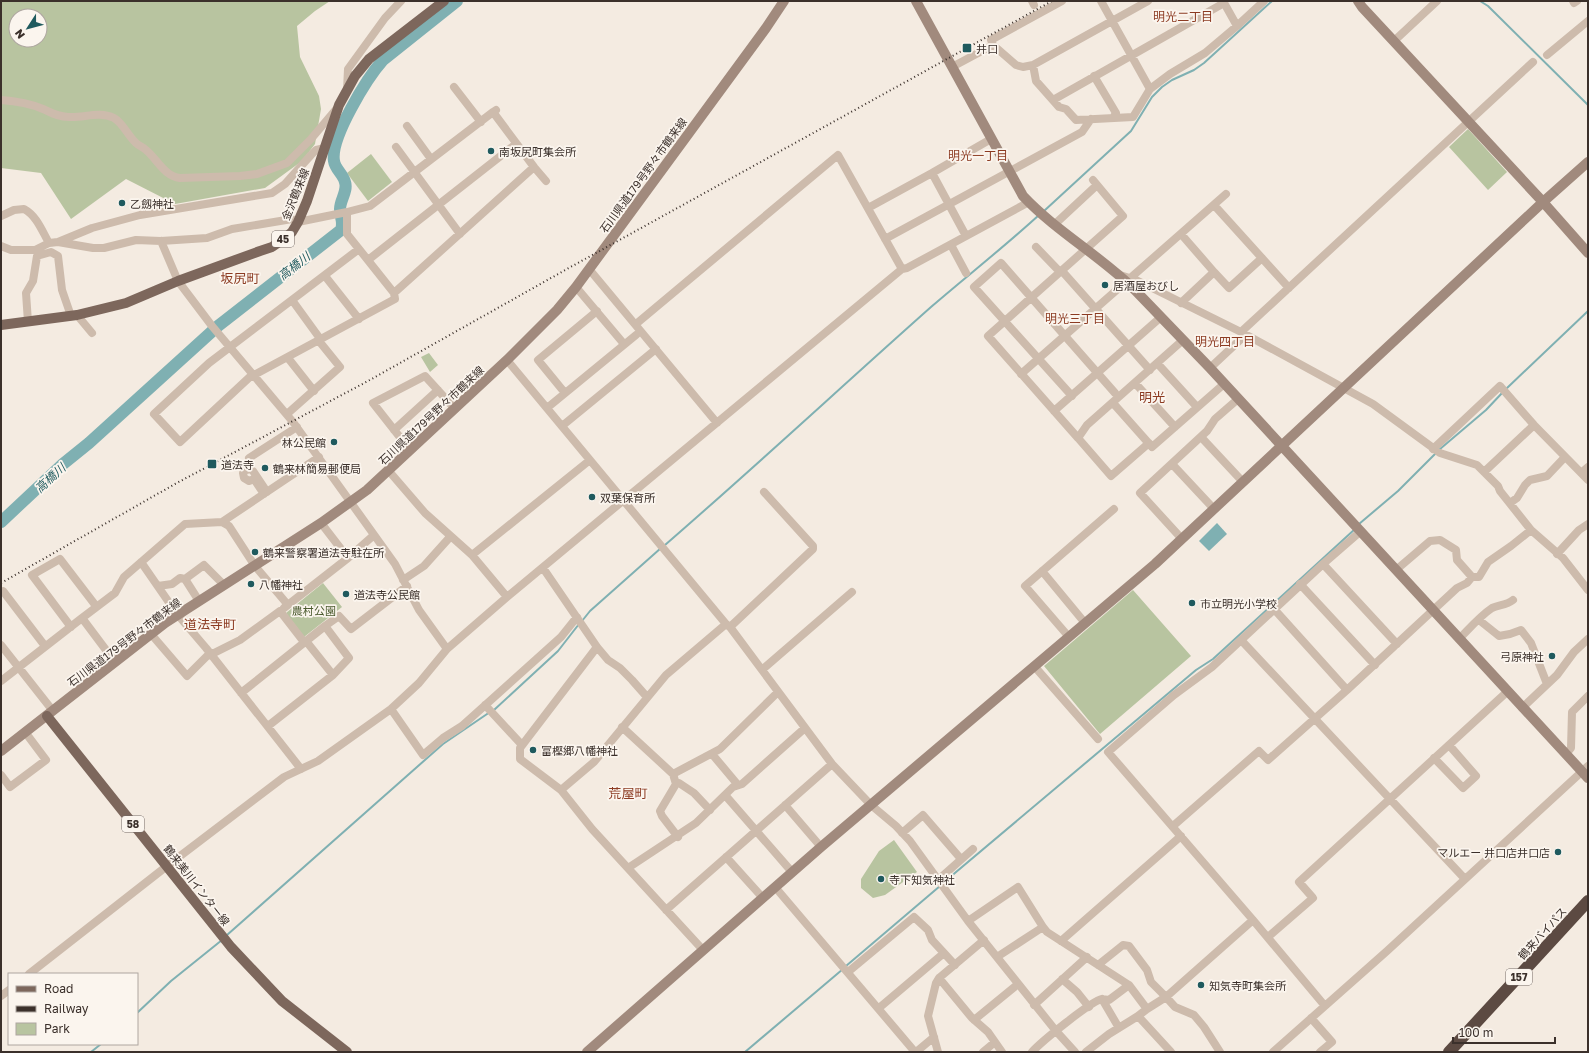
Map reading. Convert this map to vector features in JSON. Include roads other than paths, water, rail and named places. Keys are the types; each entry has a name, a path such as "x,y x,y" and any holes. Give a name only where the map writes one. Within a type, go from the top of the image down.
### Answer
{"highway":[{"name":"鶴来バイパス","path":"1449,1052 1588,901"}],"main road":[{"name":"金沢鶴来線","path":"1,326 74,316 126,303 178,281 272,246 292,232 307,201 340,105 355,76 369,59 444,1"},
{"name":"鶴来美川インター線","path":"50,714 229,944 282,1001 343,1051"}],"street":[{"path":"347,90 348,69 385,18 401,1"},
{"name":"石川県道179号野々市鶴来線","path":"1,751 177,614 321,523 367,490 507,360 557,310 576,287 766,28 784,1"},
{"path":"916,1 1023,196 1041,213 1086,249 1126,278 1181,303 1241,336 1373,404 1436,451 1477,465 1498,486 1500,492 1531,530 1563,558 1588,590"},
{"path":"1062,1 991,40 993,45 1016,65 1023,67 1033,65 1148,1"},
{"path":"1101,1 1150,89"},
{"path":"1033,65 1036,81 1059,106 1066,109 1070,116 1076,120 1133,117 1150,89 1170,74 1205,53 1237,26 1263,1"},
{"path":"1358,1 1588,253"},
{"path":"1394,41 1437,1"},
{"path":"1573,1 1574,3 1577,1"},
{"path":"1053,100 1223,2 1237,26"},
{"path":"1547,56 1588,21"},
{"path":"952,67 993,45"},
{"path":"1210,368 1289,288 1533,62"},
{"path":"1094,76 1116,113 1113,118"},
{"path":"454,87 481,122"},
{"path":"1,100 15,101 30,105 44,109 55,115 69,117 104,114 116,119 136,144 146,150 173,177 180,178 257,174 287,163 340,105"},
{"path":"58,242 93,248 104,248 136,240 161,241 208,238 232,229 292,219 298,222 370,206 495,111 516,144 546,182"},
{"path":"885,239 1082,132 1091,119"},
{"path":"406,126 431,159"},
{"path":"868,208 932,173 991,138"},
{"path":"368,260 516,144"},
{"path":"396,147 460,234"},
{"path":"1,246 11,250 35,250 49,243 58,242 92,228 140,215 272,193 285,184 316,150 325,148"},
{"path":"636,324 838,155 902,269"},
{"path":"587,1052 821,847 1036,667 1085,623 1155,564 1543,202 1588,162"},
{"path":"394,293 534,167"},
{"path":"932,173 966,236"},
{"path":"1055,224 1095,183 1124,216 988,336 1111,476 1149,443"},
{"path":"1022,374 1096,308 1126,278 1181,234 1226,194"},
{"path":"31,973 167,866 284,778 318,761 390,709 419,683 447,648 902,269 907,268 951,245 1029,202"},
{"path":"1214,205 1289,288"},
{"path":"1,216 14,210 24,208 35,218 49,243"},
{"path":"343,213 347,234 368,260 394,293 395,299 288,358 253,375 180,442 154,414 230,347 359,249"},
{"path":"1181,234 1229,288 1262,258"},
{"path":"161,241 178,281 215,329 287,414 319,457 396,564 419,610 447,648"},
{"path":"951,245 966,273"},
{"path":"1036,247 1096,308 1150,370"},
{"path":"28,322 26,292 32,281 37,256 51,252 58,256 62,290 74,316 92,333"},
{"path":"1072,396 974,287 1001,262 1115,393"},
{"path":"589,269 717,423"},
{"path":"1181,303 1214,272"},
{"path":"325,276 359,319"},
{"path":"1126,278 1358,528 1522,708 1566,754 1586,772 1273,1052"},
{"path":"576,287 624,344"},
{"path":"287,414 340,367 292,300"},
{"path":"565,393 538,360 597,311"},
{"path":"1054,412 1161,317"},
{"path":"547,408 636,335"},
{"path":"1078,438 1088,425 1183,340"},
{"path":"562,426 656,349"},
{"path":"288,358 314,391"},
{"path":"507,360 728,625 832,764 871,805 902,833 924,859 968,921 1034,1005 1075,1052"},
{"path":"1157,363 1197,407"},
{"path":"410,450 373,403 425,376 455,409"},
{"path":"1135,383 1175,427"},
{"path":"1113,403 1152,447 1224,384"},
{"path":"1436,451 1500,386 1534,425 1588,480"},
{"path":"394,430 438,390"},
{"path":"1182,539 1140,493 1201,437 1215,420 1238,399"},
{"path":"1484,472 1534,425"},
{"path":"249,458 297,427"},
{"path":"1201,437 1243,482"},
{"path":"1,681 96,606 115,593 124,577 185,524 222,522 319,457"},
{"path":"1510,503 1517,498 1530,480 1547,476 1565,457"},
{"path":"472,555 590,460"},
{"path":"1172,464 1214,509"},
{"path":"1582,473 1588,467"},
{"path":"388,470 424,513 472,555 507,597"},
{"path":"561,790 594,762 646,697 666,675 728,625 813,549 813,546 764,492"},
{"path":"1069,637 1025,586 1114,508"},
{"path":"222,522 229,526 255,566 288,605"},
{"path":"321,523 348,558"},
{"path":"1557,554 1579,530 1588,524"},
{"path":"1325,1006 1268,937 1108,752 1174,695 1212,667 1322,564 1358,528"},
{"path":"1173,826 1259,751 1268,760 1375,665 1457,588 1467,583 1472,577 1479,576 1488,562 1531,530"},
{"path":"151,634 187,676 210,653 214,653 240,640 348,558 374,535"},
{"path":"242,692 339,616 351,629 424,566 450,536"},
{"path":"1396,570 1430,542 1440,540 1456,550 1457,560 1472,577"},
{"path":"70,627 32,576 60,559 96,606"},
{"path":"141,562 177,614 242,692 301,769"},
{"path":"1322,564 1397,644"},
{"path":"158,586 172,584 180,578 185,579 204,565 224,585"},
{"path":"543,568 597,647 608,660 624,672 646,697"},
{"path":"1042,571 1085,623"},
{"path":"185,579 199,601"},
{"path":"1300,584 1375,665"},
{"path":"1,592 3,591 46,646"},
{"path":"763,670 852,592"},
{"path":"1459,639 1494,607 1507,605 1513,600"},
{"path":"1274,609 1347,690"},
{"path":"280,611 333,675"},
{"path":"82,618 115,662"},
{"path":"1479,620 1499,636 1521,630 1531,643 1547,684"},
{"path":"390,709 423,755 443,738 462,726 579,621"},
{"path":"268,726 333,675 349,658 325,626"},
{"path":"1522,708 1557,675 1574,652 1588,639"},
{"path":"1241,640 1465,879"},
{"path":"1,645 19,667 50,714"},
{"path":"597,647 522,745 520,748 520,759 561,790 592,829 703,950"},
{"path":"1036,667 1098,740"},
{"path":"1268,937 1314,898 1299,882 1508,691"},
{"path":"673,774 720,749 778,692"},
{"path":"1566,754 1571,748 1572,712 1588,696"},
{"path":"486,705 522,745"},
{"path":"622,727 673,774 676,784 660,811 662,816 678,837"},
{"path":"628,868 678,837 696,823 733,788 742,784 805,728"},
{"path":"1,775 10,788 46,760 25,732"},
{"path":"1434,758 1463,788 1476,776 1449,745"},
{"path":"712,754 738,785"},
{"path":"666,910 832,764"},
{"path":"676,784 679,783 694,793 710,810"},
{"path":"725,795 792,872"},
{"path":"785,805 821,847"},
{"path":"902,833 924,815 961,859"},
{"path":"1061,941 1181,836"},
{"path":"938,880 973,849"},
{"path":"726,857 762,898"},
{"path":"775,887 916,1052 934,1036"},
{"path":"968,921 1018,887 1043,927 1061,941 1129,985 1147,1010"},
{"path":"845,969 914,917 928,930 932,940 954,965"},
{"path":"1086,1052 1166,997 1253,920"},
{"path":"997,957 1043,927"},
{"path":"938,1052 928,1016 936,983 939,978 984,940"},
{"path":"1098,965 1123,945 1129,946 1147,970 1152,982 1175,1007 1194,1015 1204,1027 1220,1052"},
{"path":"879,1008 944,953"},
{"path":"1034,1005 1087,957"},
{"path":"939,978 974,1020 988,1032 1002,1052"},
{"path":"1062,979 1077,992 1089,1007"},
{"path":"974,1020 1018,984"},
{"path":"1032,1052 1042,1041 1089,1007 1102,999 1108,1000 1129,985"},
{"path":"1102,999 1119,1028"},
{"path":"1138,1016 1171,1052"},
{"path":"1311,1018 1332,1042 1320,1052"},
{"path":"983,1052 995,1042"}],"water":[{"path":"1217,523 1227,534 1209,551 1199,541"}],"waterway":[{"name":"高橋川","path":"1,522 63,464 89,443 218,326 341,230 342,224 340,206 346,185 335,164 334,151 351,109 368,80 383,60 457,1"},
{"path":"1044,211 1131,131 1152,97 1162,87 1204,63 1272,1"},
{"path":"1480,1 1488,6 1588,105"},
{"path":"665,545 931,307 1039,215"},
{"path":"1506,389 1588,311"},
{"path":"1440,449 1486,410 1503,392"},
{"path":"1359,524 1398,491 1437,452"},
{"path":"943,883 1196,670 1213,659 1355,529"},
{"path":"582,621 590,611 661,548"},
{"path":"494,710 558,651 579,624"},
{"path":"227,935 443,744 490,712"},
{"path":"846,966 940,886"},
{"path":"138,1012 171,981 222,940"},
{"path":"745,1052 843,969"},
{"path":"91,1052 100,1045"}],"railway":[{"path":"1,583 175,484 368,381 567,269 1052,1"}],"place":[{"name":"井口","path":"967,48"},
{"name":"南坂尻町集会所","path":"491,151"},
{"name":"乙劔神社","path":"122,203"},
{"name":"居酒屋おびし","path":"1105,285"},
{"name":"林公民館","path":"334,442"},
{"name":"道法寺","path":"212,464"},
{"name":"鶴来林簡易郵便局","path":"265,468"},
{"name":"双葉保育所","path":"592,497"},
{"name":"鶴来警察署道法寺駐在所","path":"255,552"},
{"name":"八幡神社","path":"251,584"},
{"name":"道法寺公民館","path":"346,594"},
{"name":"市立明光小学校","path":"1192,603"},
{"name":"弓原神社","path":"1552,656"},
{"name":"富樫郷八幡神社","path":"533,750"},
{"name":"マルエー 井口店井口店","path":"1558,852"},
{"name":"寺下知気神社","path":"881,879"},
{"name":"知気寺町集会所","path":"1201,985"}],"district":[{"name":"明光二丁目","path":"1183,16"},
{"name":"明光一丁目","path":"978,155"},
{"name":"坂尻町","path":"240,278"},
{"name":"明光三丁目","path":"1075,318"},
{"name":"明光四丁目","path":"1225,341"},
{"name":"明光","path":"1152,397"},
{"name":"道法寺町","path":"210,624"},
{"name":"荒屋町","path":"628,793"}],"park label":[{"name":"農村公園","path":"314,610"}]}
